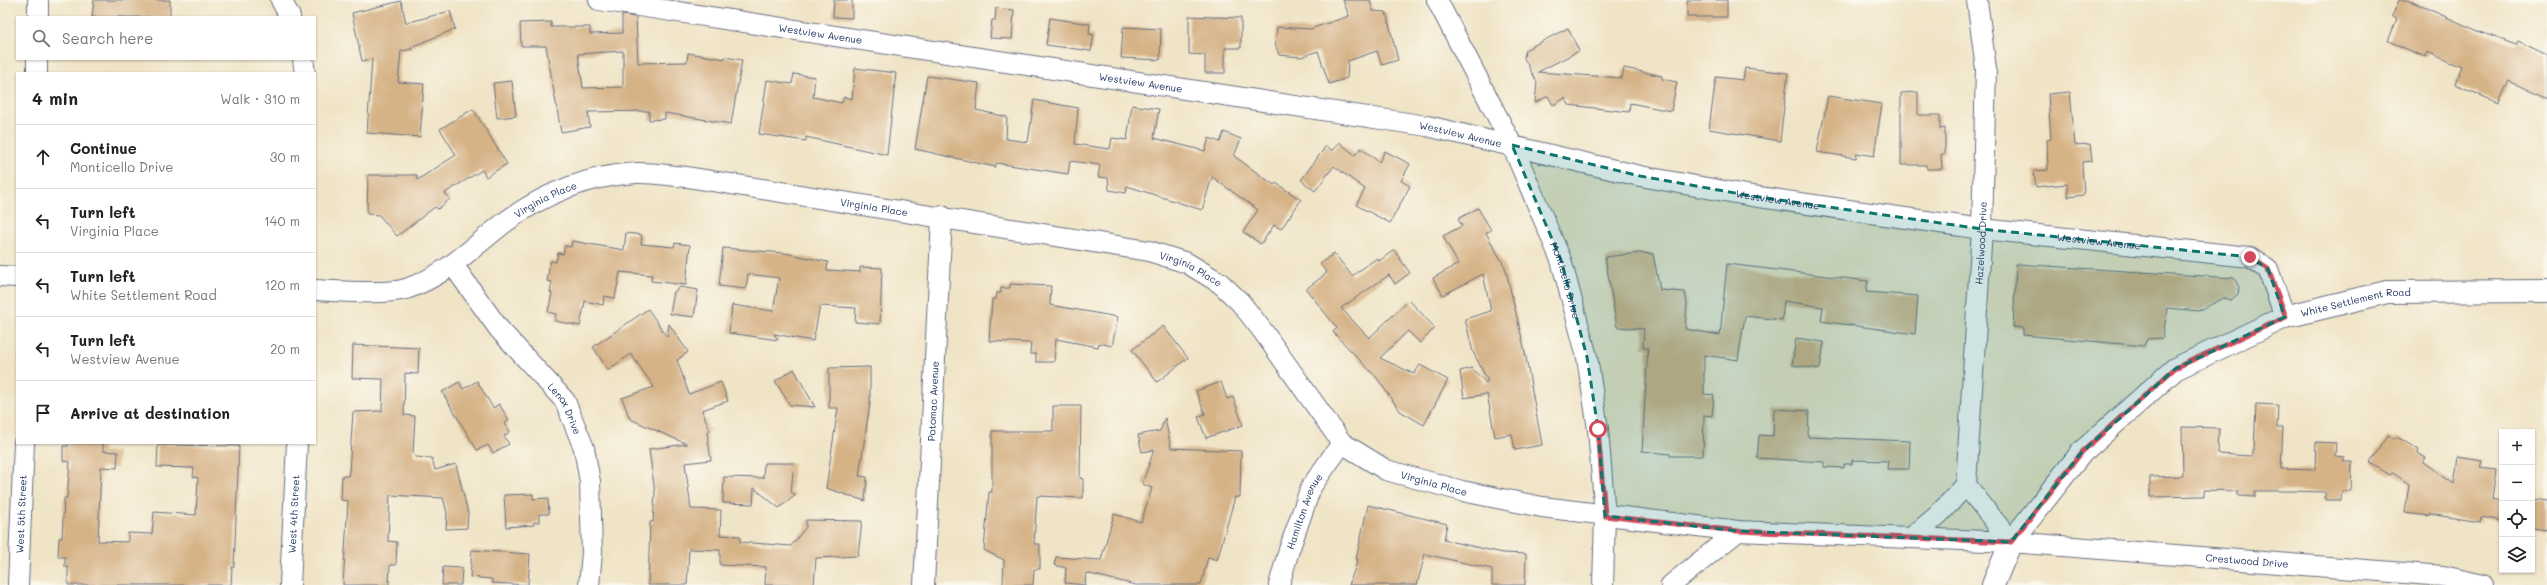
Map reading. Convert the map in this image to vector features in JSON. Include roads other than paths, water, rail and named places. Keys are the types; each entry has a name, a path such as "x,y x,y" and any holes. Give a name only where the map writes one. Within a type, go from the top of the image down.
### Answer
{"main road":[{"name":"White Settlement Road","path":"1993,585 2011,542 2082,452 2175,368 2286,317 2387,292 2547,291"}],"street":[{"path":"38,0 38,16"},
{"path":"281,0 289,16"},
{"name":"Westview Avenue","path":"599,0 1427,126 1640,176 1745,195 1982,229 2250,257 2268,269 2286,317"},
{"name":"Monticello Drive","path":"1437,0 1512,145 1561,260 1587,356 1598,429 1605,516 1603,585"},
{"name":"Hazelwood Drive","path":"1966,485 1982,229 1986,70 1977,0"},
{"path":"37,60 37,72"},
{"path":"303,60 305,72"},
{"name":"Virginia Place","path":"316,290 356,292 406,289 453,265 504,223 538,200 583,182 636,173 687,177 942,216 1149,251 1187,263 1220,283 1240,302 1262,330 1342,443 1386,470 1462,491 1542,507 1605,516 1738,531 2011,542"},
{"name":"Potomac Avenue","path":"924,585 942,216"},
{"name":"Lenox Drive","path":"453,265 499,329 564,401 584,448 590,482 592,553 589,585"},
{"path":"0,276 16,277"},
{"name":"Hamilton Avenue","path":"1279,585 1289,550 1312,487 1342,443"},
{"name":"West 5th Street","path":"18,585 24,444"},
{"name":"West 4th Street","path":"290,585 297,444"},
{"path":"1911,538 1938,515 1966,485 2011,542"},
{"path":"1671,585 1738,531"},
{"name":"Crestwood Drive","path":"2011,542 2443,576 2483,585"}]}
